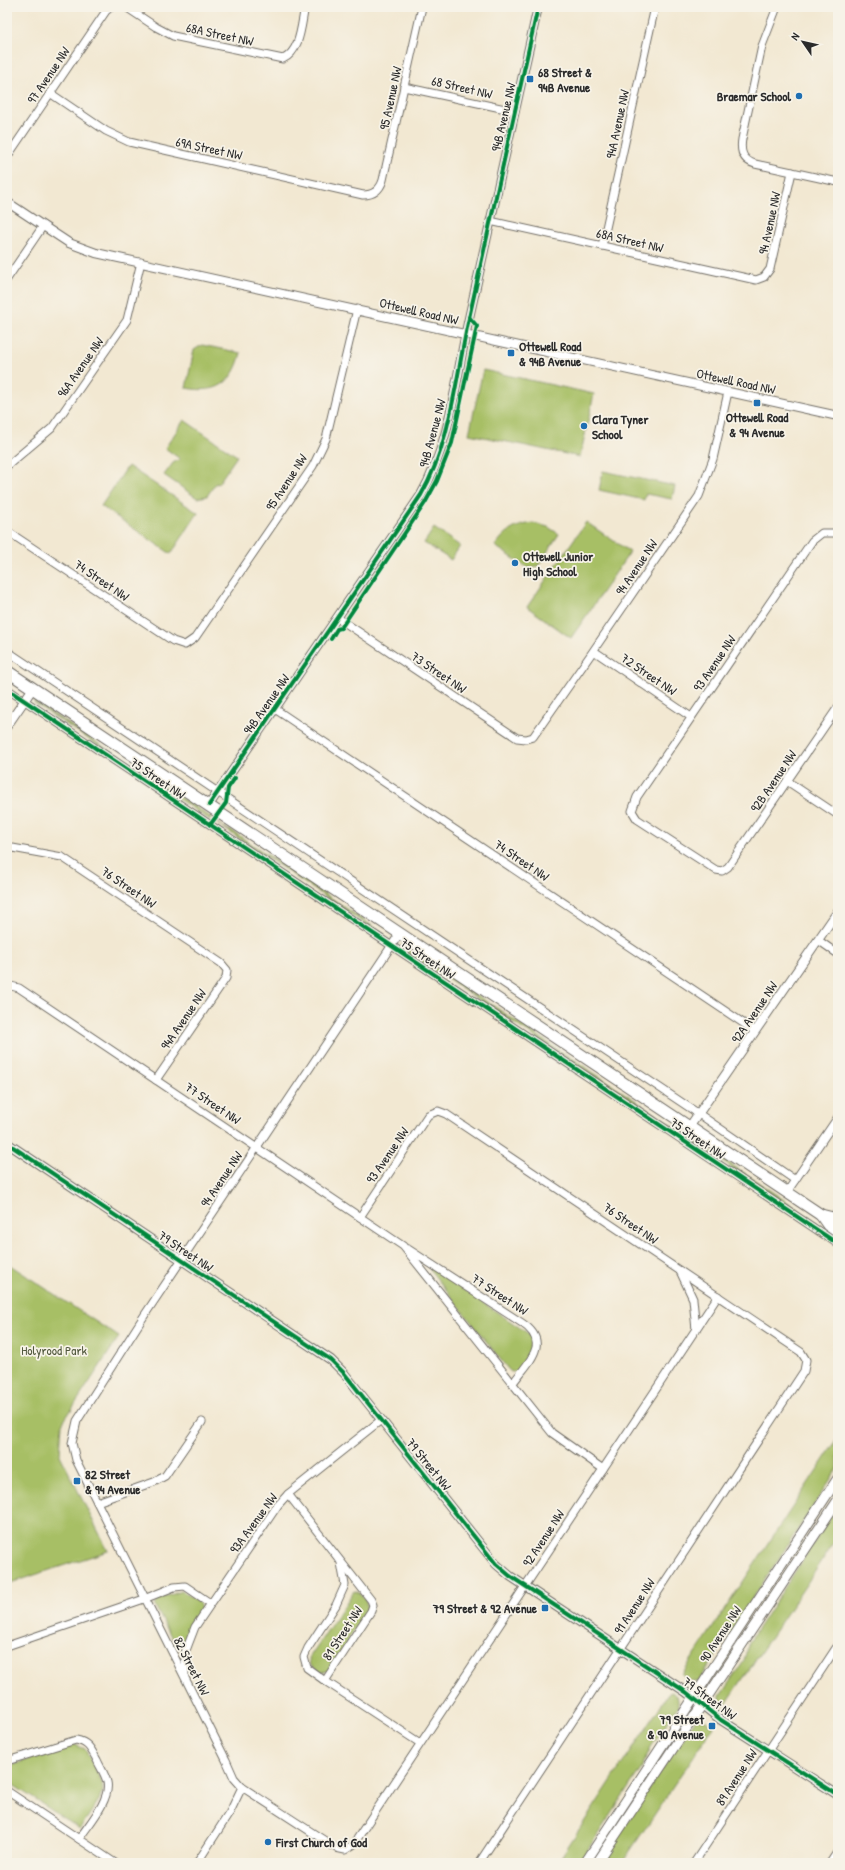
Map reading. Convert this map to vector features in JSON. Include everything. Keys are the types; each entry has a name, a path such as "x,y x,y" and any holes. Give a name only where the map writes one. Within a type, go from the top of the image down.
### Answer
{"main road":[{"name":"75 Street NW","path":"7,671 690,1126 821,1215 833,1218 838,1222"},
{"name":"75 Street NW","path":"821,1215 828,1225 838,1232"},
{"name":"90 Avenue NW","path":"584,1863 838,1478"},
{"name":"90 Avenue NW","path":"597,1863 838,1500"}],"street":[{"name":"97 Avenue NW","path":"7,157 106,11 111,7"},
{"name":"68A Street NW","path":"126,7 156,27 173,36 280,59 290,55 296,45 305,7"},
{"name":"95 Avenue NW","path":"375,192 383,180 422,7"},
{"name":"94B Avenue NW","path":"209,805 338,618 420,495 433,471 444,440 490,221 538,7"},
{"name":"94A Avenue NW","path":"602,246 655,7"},
{"path":"777,7 768,28 760,58 741,144 744,156 755,164 838,182"},
{"name":"68 Street NW","path":"404,87 515,111"},
{"name":"69A Street NW","path":"50,94 106,131 138,145 363,195 375,192"},
{"name":"94 Avenue NW","path":"764,277 772,264 792,172"},
{"name":"Ottewell Road NW","path":"7,202 69,243 96,253 357,309 838,416"},
{"name":"68A Street NW","path":"490,221 752,280 764,277"},
{"path":"7,279 43,226"},
{"name":"96A Avenue NW","path":"7,466 52,428 128,320 141,262"},
{"name":"95 Avenue NW","path":"186,645 195,638 313,466 326,439 357,309"},
{"name":"94 Avenue NW","path":"529,738 539,730 699,496 713,459 728,392"},
{"name":"74 Street NW","path":"7,531 172,641 186,645"},
{"name":"93 Avenue NW","path":"728,867 722,871 716,870 637,819 632,811 637,797 812,541 822,533 838,533"},
{"name":"73 Street NW","path":"338,618 517,738 529,738"},
{"name":"75 Street NW","path":"7,651 699,1114 795,1180"},
{"name":"72 Street NW","path":"594,651 691,717"},
{"path":"7,726 32,688"},
{"name":"75 Street NW","path":"7,689 838,1244"},
{"name":"92B Avenue NW","path":"728,867 838,707"},
{"name":"74 Street NW","path":"275,709 755,1031"},
{"path":"787,781 838,815"},
{"name":"76 Street NW","path":"7,847 62,857 221,963 227,970"},
{"name":"92A Avenue NW","path":"690,1126 838,911"},
{"name":"94 Avenue NW","path":"72,1444 77,1421 182,1260 400,933"},
{"path":"818,940 838,954"},
{"name":"94A Avenue NW","path":"156,1080 226,978 227,970"},
{"name":"77 Street NW","path":"7,985 19,988 403,1246 522,1323 534,1333 537,1340 535,1352 513,1382"},
{"name":"93 Avenue NW","path":"360,1217 428,1115 438,1111"},
{"name":"76 Street NW","path":"438,1111 446,1114 801,1352 806,1360"},
{"path":"787,1192 838,1117"},
{"name":"79 Street NW","path":"7,1143 331,1360 344,1372 496,1564 526,1586 694,1698 721,1720 769,1749 838,1795"},
{"name":"77 Street NW","path":"403,1246 513,1382 552,1433 603,1469"},
{"path":"680,1271 693,1299 696,1330"},
{"name":"92 Avenue NW","path":"345,1850 353,1845 718,1296"},
{"name":"91 Avenue NW","path":"479,1863 804,1371 806,1360"},
{"name":"93A Avenue NW","path":"185,1678 185,1653 195,1627 278,1505 288,1494 381,1420"},
{"path":"97,1502 154,1482 164,1476 202,1422"},
{"name":"82 Street NW","path":"72,1444 76,1460 234,1778 242,1787 336,1848 345,1850"},
{"name":"81 Street NW","path":"288,1494 373,1605 371,1611 325,1681"},
{"name":"81 Street NW","path":"340,1560 345,1585 336,1605 308,1648 304,1657 307,1668 420,1743"},
{"path":"7,1646 174,1588 185,1586 210,1603"},
{"name":"89 Avenue NW","path":"694,1863 838,1645"},
{"path":"7,1761 76,1740 82,1741 90,1748 105,1776 108,1789 104,1801 79,1839"},
{"path":"197,1863 230,1812 242,1787"},
{"path":"7,1791 115,1863"},
{"path":"830,1863 838,1851"}],"green space":[{"path":"202,345 241,353 238,364 228,379 215,388 186,388 194,350"},
{"path":"483,370 594,394 580,457 469,434"},
{"path":"184,420 237,456 218,484 216,483 207,496 197,498 164,475 173,463 180,459 165,448"},
{"path":"128,466 198,513 171,554 101,506"},
{"path":"603,471 675,486 672,499 646,494 644,500 599,490"},
{"path":"586,522 630,552 571,638 527,607"},
{"path":"533,523 548,527 559,534 538,566 528,568 495,546 507,532 516,527"},
{"path":"434,528 460,546 451,560 424,543"},
{"path":"34,701 212,818 210,820 34,703"},
{"path":"215,822 230,831 231,830 384,934 383,935 377,932"},
{"path":"402,945 759,1183 812,1219 825,1230 401,948"},
{"name":"Holyrood Park","path":"7,1263 119,1337 62,1424 60,1455 108,1551 7,1584"},
{"path":"432,1268 532,1336 534,1345 517,1371 511,1372 508,1369 430,1270"},
{"path":"838,1438 838,1468 699,1681 690,1681 682,1674"},
{"path":"838,1506 838,1537 724,1707 720,1703 720,1696 744,1660 749,1642"},
{"path":"182,1591 199,1602 201,1608 189,1626 182,1646 179,1649 177,1648 155,1606 158,1599"},
{"path":"354,1591 364,1598 367,1604 367,1610 328,1671 321,1672 310,1665 309,1658"},
{"path":"672,1692 678,1698 678,1706 651,1747 642,1767 579,1863 557,1863 669,1693"},
{"path":"696,1718 706,1721 714,1726 622,1863 600,1863"},
{"path":"73,1744 85,1749 102,1782 103,1791 99,1800 80,1829 7,1781 7,1767"}],"cycle path":[{"path":"209,805 421,495 431,475 446,431 469,318 538,7"},
{"path":"331,639 337,629 341,628 425,503 437,481 452,443 477,326 469,317"},
{"path":"7,689 838,1244"},
{"path":"210,825 226,803 228,788 235,778"},
{"path":"7,1143 331,1360 344,1373 496,1564 510,1576 686,1692 721,1720 838,1795"}],"place":[{"name":"68 Street & 94B Avenue","path":"530,79"},
{"name":"Braemar School","path":"799,96"},
{"name":"Ottewell Road & 94B Avenue","path":"511,353"},
{"name":"Ottewell Road & 94 Avenue","path":"757,403"},
{"name":"Clara Tyner School","path":"584,426"},
{"name":"Ottewell Junior High School","path":"515,563"},
{"name":"82 Street & 94 Avenue","path":"77,1481"},
{"name":"79 Street & 92 Avenue","path":"545,1608"},
{"name":"79 Street & 90 Avenue","path":"712,1726"},
{"name":"First Church of God","path":"268,1842"}]}
